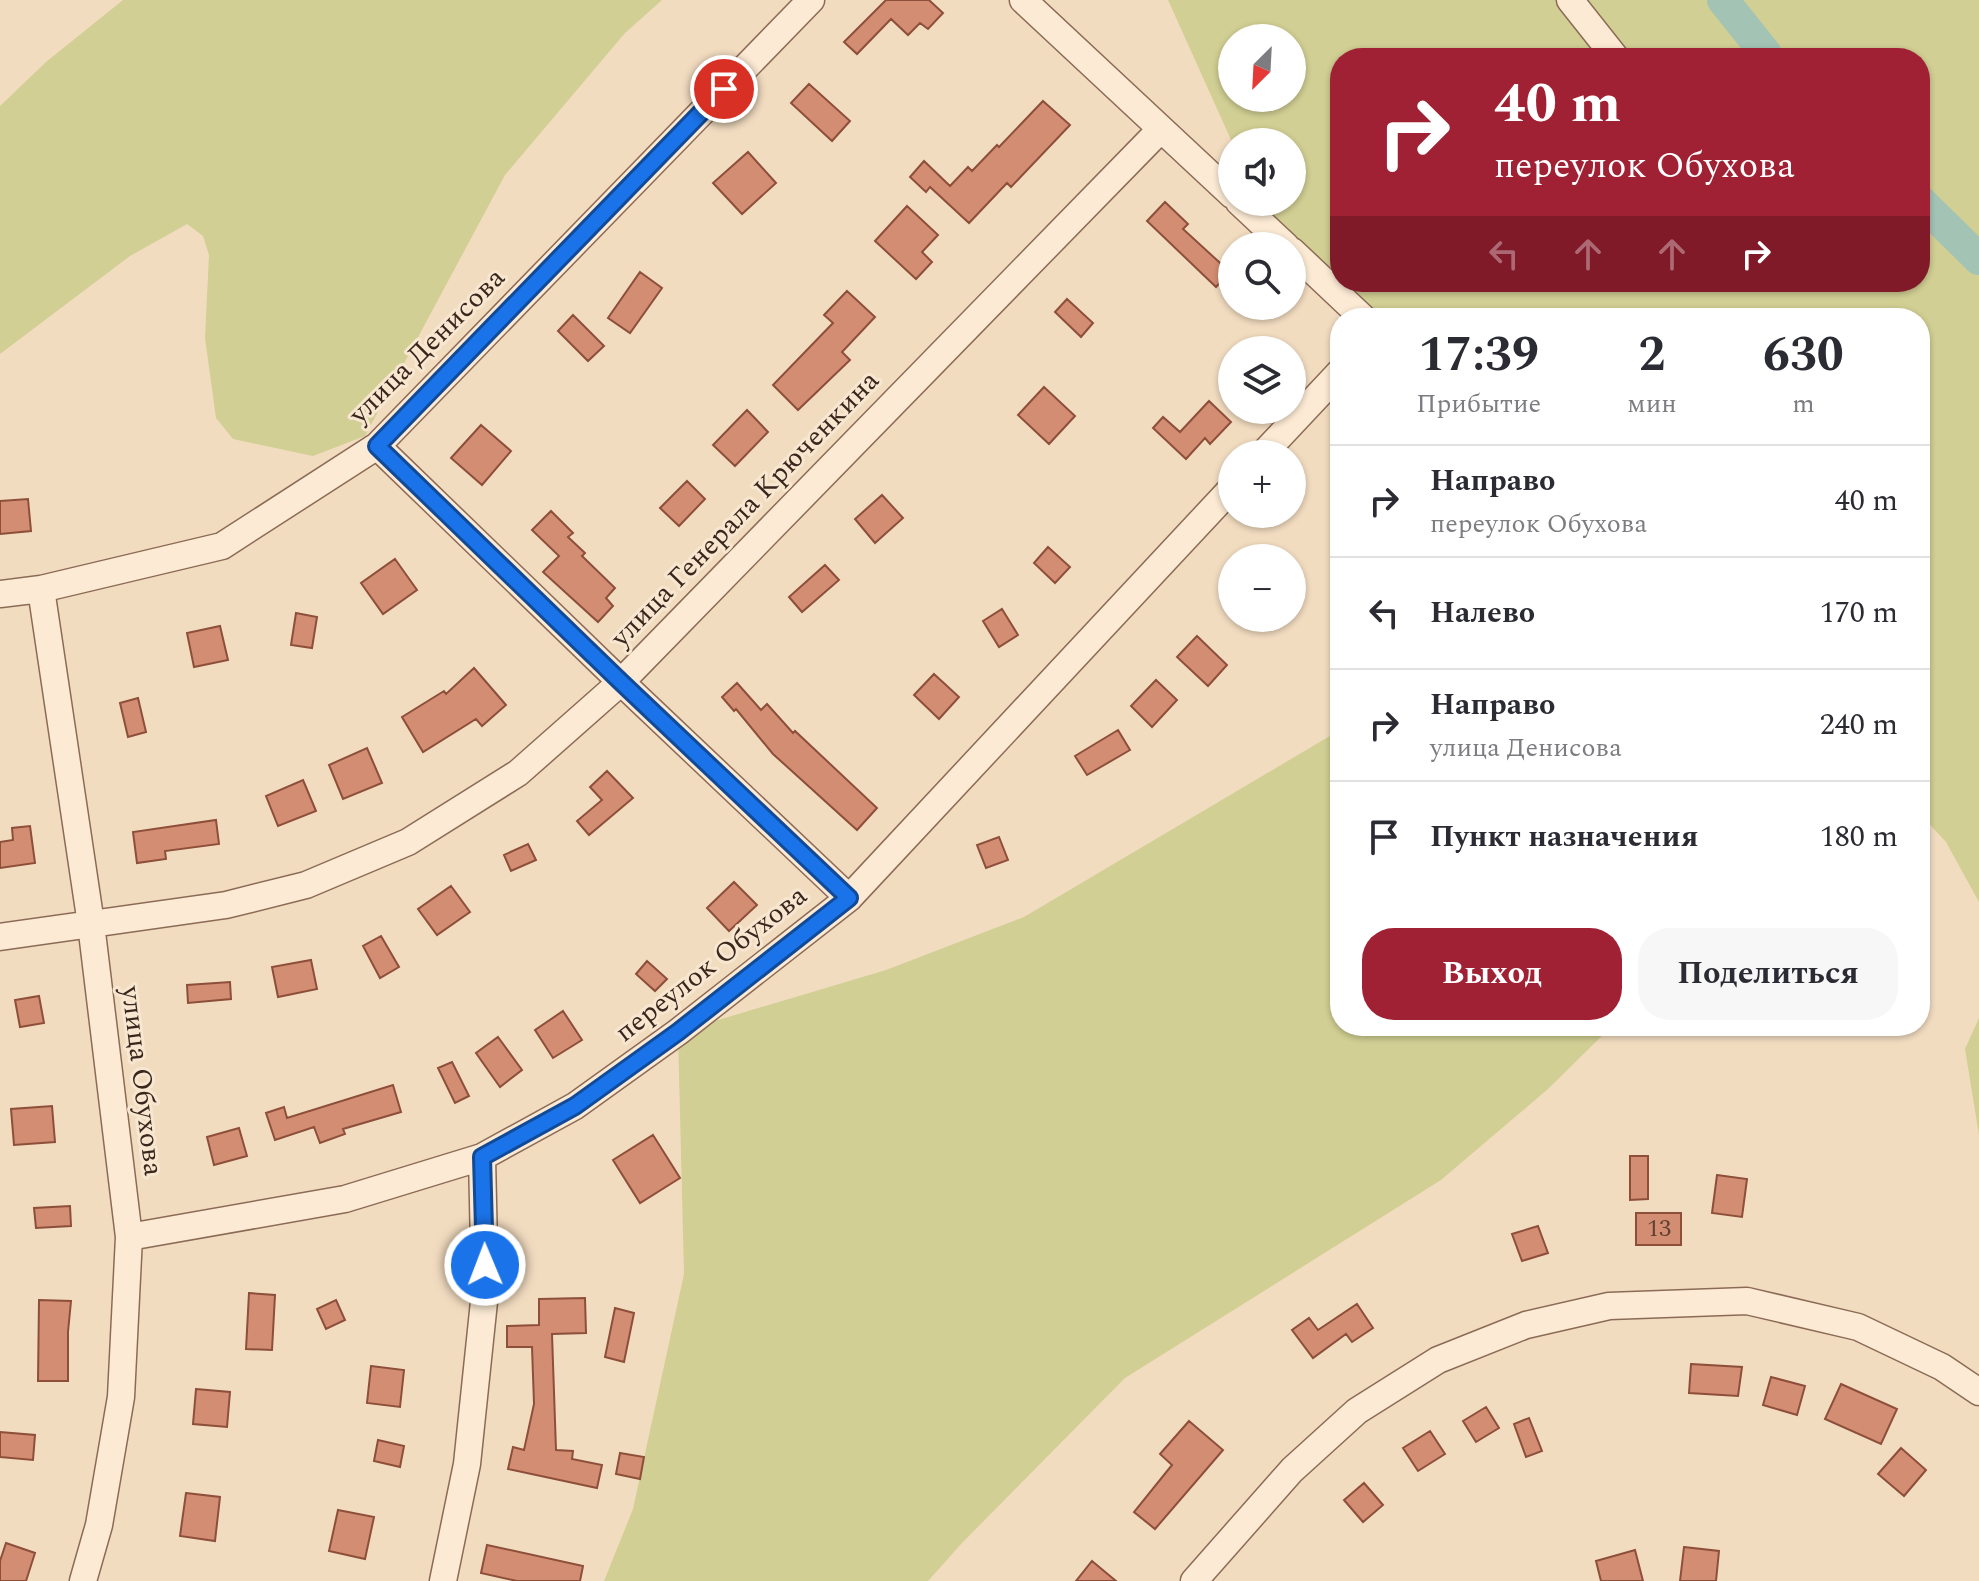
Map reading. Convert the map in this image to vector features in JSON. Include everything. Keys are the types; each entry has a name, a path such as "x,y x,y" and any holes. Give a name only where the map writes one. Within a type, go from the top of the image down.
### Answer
{"street":[{"name":"улица Денисова","path":"0,594 41,589 222,546 377,446 811,0"},
{"path":"1023,0 1218,182"},
{"path":"1570,0 1608,48"},
{"name":"улица Генерала Крюченкина","path":"0,937 226,905 306,885 408,842 518,773 621,682 1161,129"},
{"path":"1254,216 1271,232"},
{"path":"1306,264 1330,287"},
{"path":"1335,292 1352,308"},
{"path":"1276,440 1330,383"},
{"path":"377,446 849,898"},
{"name":"переулок Обухова","path":"129,1237 345,1199 482,1157 575,1106 678,1032 849,898 1218,503"},
{"name":"улица Обухова","path":"41,589 91,924 129,1237 121,1397 99,1525 83,1581"},
{"path":"443,1581 467,1464 485,1292 482,1157"},
{"path":"1194,1581 1292,1470 1357,1411 1438,1360 1526,1325 1609,1306 1747,1301 1858,1327 1942,1367 1979,1392"}],"shaded area":[{"path":"123,0 662,0 625,33 505,175 365,436 313,456 233,439 216,418 205,338 209,255 203,236 187,224 130,256 0,354 0,106 46,62"},
{"path":"1168,0 1979,0 1979,902 1946,842 1930,825 1930,308 1356,308 1341,292 1930,292 1930,48 1330,48 1330,280 1306,255 1306,232 1283,231 1274,216 1306,216 1306,128 1226,128 1218,112 1306,112 1306,24 1218,24 1218,111"},
{"path":"1330,736 1330,1036 1602,1036 1548,1089 1441,1180 1125,1378 928,1581 604,1581 633,1509 684,1274 678,1032 886,970 1024,917"},
{"path":"1979,1018 1979,1135 1965,1049"}],"building":[{"path":"886,0 929,0 943,13 928,29 920,23 908,35 891,19 857,54 844,42"},
{"path":"809,84 850,121 832,141 791,103"},
{"path":"1043,101 1070,125 1011,187 1007,183 969,223 930,187 926,192 910,177 924,161 950,186 968,167 972,171 997,145 999,147"},
{"path":"748,152 776,183 742,214 713,183"},
{"path":"1165,202 1188,224 1183,229 1218,261 1218,285 1216,287 1147,221"},
{"path":"907,206 938,235 922,252 932,262 916,279 875,241"},
{"path":"640,272 662,288 630,333 608,318"},
{"path":"847,291 875,317 842,352 850,360 798,410 773,385 833,323 824,315"},
{"path":"1067,299 1093,323 1081,337 1055,312"},
{"path":"573,315 604,346 588,361 558,331"},
{"path":"1044,387 1075,416 1049,444 1018,415"},
{"path":"1209,401 1218,410 1218,424 1229,424 1210,444 1205,438 1186,459 1153,428 1163,417 1180,432"},
{"path":"747,410 768,432 735,466 713,445"},
{"path":"481,425 511,451 482,485 451,458"},
{"path":"687,481 705,499 679,526 660,508"},
{"path":"882,495 903,518 875,543 855,519"},
{"path":"28,499 31,531 0,534 0,501"},
{"path":"551,511 573,533 568,537 585,553 582,556 615,588 606,598 613,606 598,622 543,572 559,556 532,530"},
{"path":"1048,547 1070,567 1055,583 1034,563"},
{"path":"395,559 417,590 383,614 361,583"},
{"path":"825,565 839,580 802,612 789,597"},
{"path":"1002,609 1018,635 999,647 983,621"},
{"path":"296,613 317,617 312,648 291,645"},
{"path":"220,626 228,660 194,667 187,633"},
{"path":"1197,636 1227,665 1208,686 1177,657"},
{"path":"474,668 506,705 482,726 476,719 423,752 402,717 444,691 446,694"},
{"path":"934,674 959,697 939,719 914,695"},
{"path":"1156,680 1177,700 1152,727 1131,706"},
{"path":"737,683 761,710 767,704 793,733 795,731 877,808 857,830 773,754 736,709 734,711 722,697"},
{"path":"138,698 146,732 128,737 120,703"},
{"path":"1118,730 1130,750 1087,775 1075,756"},
{"path":"367,748 382,783 343,799 329,765"},
{"path":"607,771 633,798 589,835 577,821 602,800 590,787"},
{"path":"303,780 316,811 278,826 266,796"},
{"path":"216,820 219,844 165,851 166,859 137,863 133,832"},
{"path":"30,826 35,863 0,868 0,842 13,840 12,828"},
{"path":"999,837 1008,860 986,868 977,845"},
{"path":"528,844 536,860 511,871 504,855"},
{"path":"734,882 757,905 729,931 707,908"},
{"path":"451,886 470,912 437,935 418,909"},
{"path":"381,936 399,967 380,978 363,946"},
{"path":"311,960 317,989 278,997 272,967"},
{"path":"647,961 667,979 655,991 636,974"},
{"path":"230,982 231,999 188,1003 187,985"},
{"path":"39,996 44,1023 20,1027 15,1000"},
{"path":"563,1011 582,1040 553,1058 535,1030"},
{"path":"498,1037 522,1070 500,1087 476,1053"},
{"path":"452,1062 469,1096 455,1103 438,1068"},
{"path":"393,1085 401,1112 343,1129 345,1134 320,1143 314,1127 275,1140 266,1113 284,1107 287,1118"},
{"path":"52,1106 55,1142 14,1145 11,1109"},
{"path":"239,1128 247,1156 214,1165 207,1137"},
{"path":"653,1135 680,1178 640,1203 613,1160"},
{"path":"1630,1156 1648,1156 1648,1199 1630,1200"},
{"path":"1717,1175 1747,1179 1742,1217 1712,1213"},
{"path":"70,1206 71,1226 36,1228 34,1208"},
{"path":"1636,1213 1681,1213 1681,1245 1636,1245"},
{"path":"1538,1226 1548,1253 1522,1261 1512,1234"},
{"path":"249,1293 275,1295 272,1350 246,1349"},
{"path":"585,1298 586,1333 552,1334 556,1450 573,1451 572,1459 602,1465 597,1488 508,1469 513,1447 524,1450 534,1404 532,1347 507,1347 507,1326 539,1325 539,1299"},
{"path":"39,1300 71,1301 68,1381 38,1381"},
{"path":"336,1300 345,1320 326,1329 317,1309"},
{"path":"1357,1304 1373,1328 1352,1342 1346,1334 1313,1358 1292,1330 1309,1318 1318,1330"},
{"path":"615,1308 634,1313 624,1362 605,1357"},
{"path":"1691,1364 1742,1367 1738,1396 1689,1393"},
{"path":"371,1366 404,1370 400,1407 367,1403"},
{"path":"1771,1377 1805,1386 1797,1415 1763,1405"},
{"path":"1841,1384 1897,1409 1881,1444 1825,1419"},
{"path":"196,1389 230,1392 227,1427 193,1424"},
{"path":"1486,1407 1499,1428 1476,1442 1463,1421"},
{"path":"1529,1418 1542,1451 1526,1457 1514,1424"},
{"path":"1189,1421 1223,1450 1155,1529 1134,1512 1172,1465 1160,1454"},
{"path":"1430,1431 1445,1454 1418,1471 1403,1448"},
{"path":"0,1432 35,1435 33,1460 0,1457"},
{"path":"378,1440 404,1446 400,1467 374,1461"},
{"path":"1901,1448 1926,1470 1904,1496 1878,1474"},
{"path":"620,1453 644,1457 640,1479 616,1474"},
{"path":"1364,1483 1383,1505 1363,1522 1344,1500"},
{"path":"186,1493 220,1497 215,1541 180,1536"},
{"path":"338,1510 374,1517 365,1559 329,1551"},
{"path":"6,1543 35,1553 26,1581 0,1581 0,1561"},
{"path":"487,1545 583,1566 580,1581 517,1581 481,1573"},
{"path":"1684,1547 1719,1551 1716,1581 1680,1581"},
{"path":"1635,1550 1643,1581 1601,1581 1596,1561"},
{"path":"1092,1561 1116,1581 1076,1581"}],"waterway":[{"path":"1723,0 1761,48"},
{"path":"1930,211 1979,259"}],"route":[{"path":"485,1265 482,1157 575,1106 678,1032 849,898 377,446 724,89"}]}
